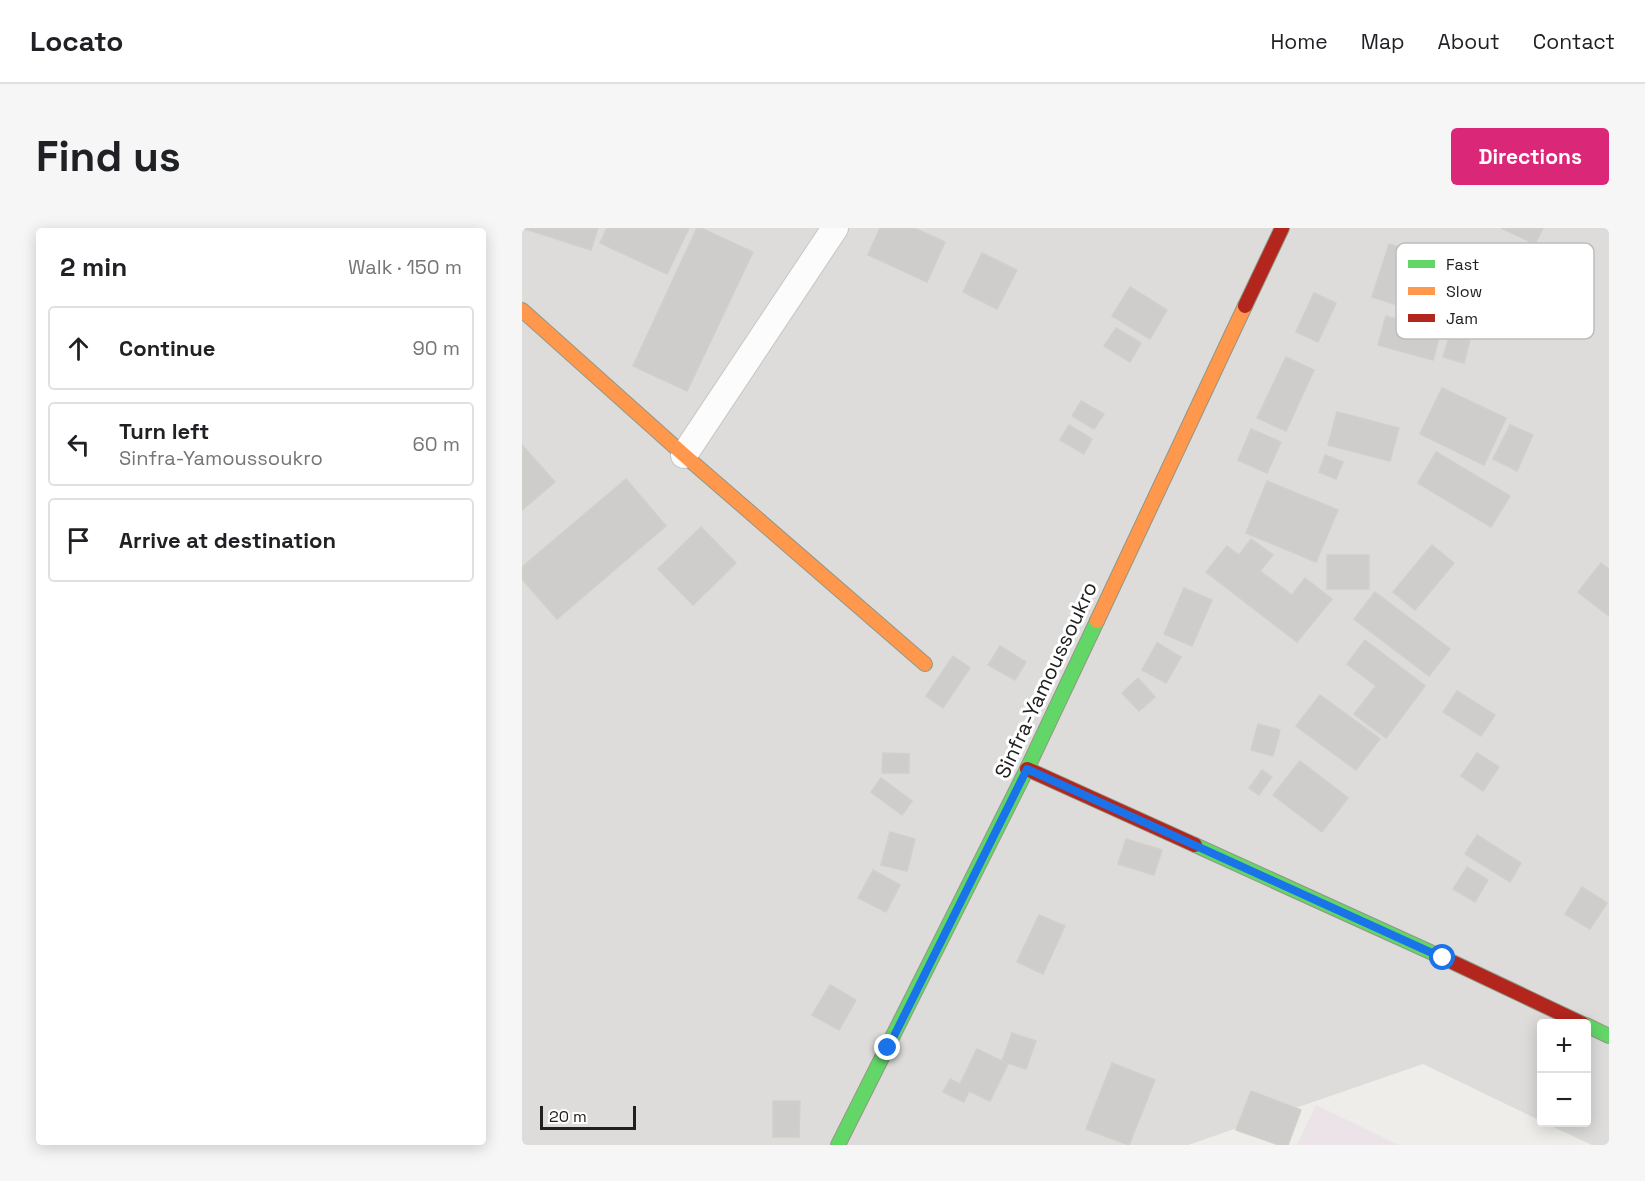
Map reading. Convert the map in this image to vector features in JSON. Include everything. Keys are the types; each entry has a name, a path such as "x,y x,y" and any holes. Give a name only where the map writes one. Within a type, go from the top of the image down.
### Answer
{"street":[{"path":"684,455 835,228"},
{"name":"Sinfra-Yamoussoukro","path":"838,1145 1027,769 1282,228"},
{"path":"522,310 684,455 925,664"},
{"path":"1027,769 1574,1019"},
{"path":"1591,1027 1609,1036"}],"shaded area":[{"path":"522,228 1609,228 1609,1145 1592,1145 1554,1127 1591,1127 1591,1019 1537,1019 1537,1119 1423,1064 1188,1145 522,1145"},
{"path":"1316,1105 1399,1145 1297,1145"}],"building":[{"path":"522,228 598,228 591,250"},
{"path":"607,228 689,228 667,274 600,243"},
{"path":"697,228 753,252 687,391 633,366"},
{"path":"880,228 914,228 945,242 927,282 868,255"},
{"path":"1501,228 1543,228 1536,243"},
{"path":"1389,244 1396,246 1396,304 1372,297"},
{"path":"982,253 1017,270 997,309 963,292"},
{"path":"1130,287 1167,310 1150,339 1112,316"},
{"path":"1314,293 1336,303 1318,342 1296,332"},
{"path":"1386,316 1396,319 1396,339 1439,339 1433,360 1378,345"},
{"path":"1116,328 1141,343 1130,362 1104,346"},
{"path":"1448,339 1470,340 1464,363 1443,357"},
{"path":"1286,357 1314,370 1286,431 1257,418"},
{"path":"1442,388 1506,418 1484,465 1420,434"},
{"path":"1081,401 1104,414 1094,429 1072,416"},
{"path":"1337,412 1399,428 1390,461 1328,445"},
{"path":"1069,425 1092,439 1084,454 1060,440"},
{"path":"1510,425 1533,435 1517,471 1493,459"},
{"path":"1251,429 1281,442 1267,473 1238,460"},
{"path":"522,445 555,482 522,510"},
{"path":"1436,452 1510,496 1491,527 1418,483"},
{"path":"1325,455 1343,462 1336,479 1319,472"},
{"path":"626,479 666,526 557,619 522,579 522,567"},
{"path":"1267,481 1338,510 1316,562 1246,533"},
{"path":"701,527 736,563 693,605 658,569"},
{"path":"1251,539 1273,555 1260,571 1292,595 1305,578 1332,599 1297,642 1206,572 1227,546 1239,555"},
{"path":"1432,545 1454,563 1415,610 1393,592"},
{"path":"1327,555 1369,555 1369,589 1327,589"},
{"path":"1601,563 1609,569 1609,616 1578,592"},
{"path":"1184,588 1212,600 1192,646 1164,634"},
{"path":"1375,592 1450,649 1429,676 1354,619"},
{"path":"1365,640 1425,686 1386,738 1354,714 1376,686 1347,664"},
{"path":"1157,643 1181,657 1166,683 1142,670"},
{"path":"1000,646 1026,662 1015,680 988,665"},
{"path":"953,656 970,668 943,708 926,696"},
{"path":"1138,678 1155,697 1139,711 1122,693"},
{"path":"1457,691 1495,715 1481,736 1443,712"},
{"path":"1320,695 1380,739 1356,770 1296,726"},
{"path":"1258,724 1280,730 1273,756 1251,750"},
{"path":"883,753 909,754 909,773 882,773"},
{"path":"1477,753 1499,767 1483,791 1461,776"},
{"path":"1300,761 1348,798 1322,832 1273,795"},
{"path":"1262,770 1272,777 1259,795 1249,788"},
{"path":"881,778 912,801 902,815 871,792"},
{"path":"890,832 915,839 907,871 881,865"},
{"path":"1477,835 1521,863 1510,882 1465,854"},
{"path":"1126,839 1162,850 1154,875 1118,864"},
{"path":"1467,867 1488,880 1475,902 1453,889"},
{"path":"873,870 900,885 886,912 858,898"},
{"path":"1582,887 1607,903 1590,929 1565,914"},
{"path":"1039,915 1065,926 1043,974 1017,962"},
{"path":"830,985 856,1000 839,1030 812,1015"},
{"path":"1012,1033 1036,1041 1026,1069 1002,1061"},
{"path":"977,1049 1008,1064 990,1101 969,1091 964,1102 943,1092 950,1079 960,1084"},
{"path":"1112,1063 1155,1080 1129,1145 1086,1129"},
{"path":"1251,1091 1301,1110 1288,1145 1279,1145 1236,1130"},
{"path":"773,1101 800,1101 799,1137 773,1137"}],"traffic: fast":[{"path":"838,1145 1027,769 1097,621"},
{"path":"1195,845 1448,960"},
{"path":"1591,1027 1609,1036"}],"traffic: slow":[{"path":"1097,621 1245,306"},
{"path":"522,310 684,455 925,664"}],"traffic: jam":[{"path":"1245,306 1282,228"},
{"path":"1027,769 1195,845"},
{"path":"1448,960 1572,1019"}],"route":[{"path":"888,1048 1027,769 1443,958"}]}
